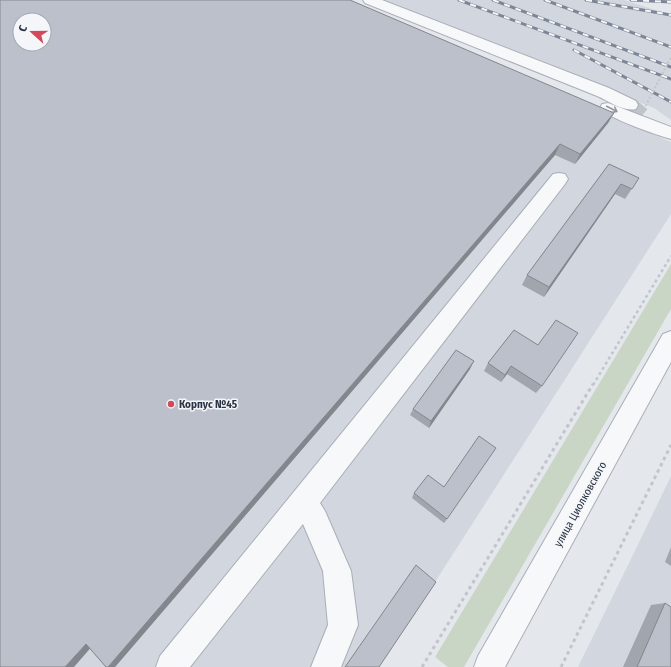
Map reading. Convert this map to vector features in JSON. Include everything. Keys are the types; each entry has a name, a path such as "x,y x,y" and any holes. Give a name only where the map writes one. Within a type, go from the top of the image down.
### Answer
{"street":[{"path":"370,0 603,92 638,111 671,132"},
{"path":"529,64 623,115 671,132"},
{"path":"171,667 304,502 559,179"},
{"name":"улица Циолковского","path":"489,667 671,341"},
{"path":"304,502 316,520 336,571 343,625 326,667"}],"path":[{"path":"638,111 671,57"},
{"path":"422,667 671,256"},
{"path":"561,667 671,445"}],"shaded area":[{"name":"Корпус №45","path":"0,0 340,0 671,142 671,214 435,582 378,667 0,667"},
{"path":"378,0 624,0 671,15 671,120 654,108"},
{"path":"671,476 671,667 578,667 631,559"}],"green space":[{"path":"671,264 671,309 464,667 448,667 435,657"}],"building":[{"name":"Корпус №45","path":"0,0 350,0 614,113 580,154 560,144 108,667 106,667 86,644 65,667 0,667"},
{"path":"609,164 639,178 632,189 621,184 549,287 527,275"},
{"path":"556,320 578,333 542,386 511,366 505,375 488,363 514,330 538,345"},
{"path":"456,350 474,361 431,421 413,409"},
{"path":"479,436 496,448 447,519 414,493 428,475 444,487"},
{"path":"416,565 436,582 379,667 345,667"},
{"path":"665,603 671,607 671,667 637,667"}],"tunnel":[{"path":"630,105 643,116"}],"railway":[{"path":"459,0 671,79"},
{"path":"493,0 671,67"},
{"path":"545,0 671,47"},
{"path":"586,0 671,15"},
{"path":"631,0 671,2"},
{"path":"574,50 671,102"}],"place":[{"name":"Корпус №45","path":"171,404"}]}
